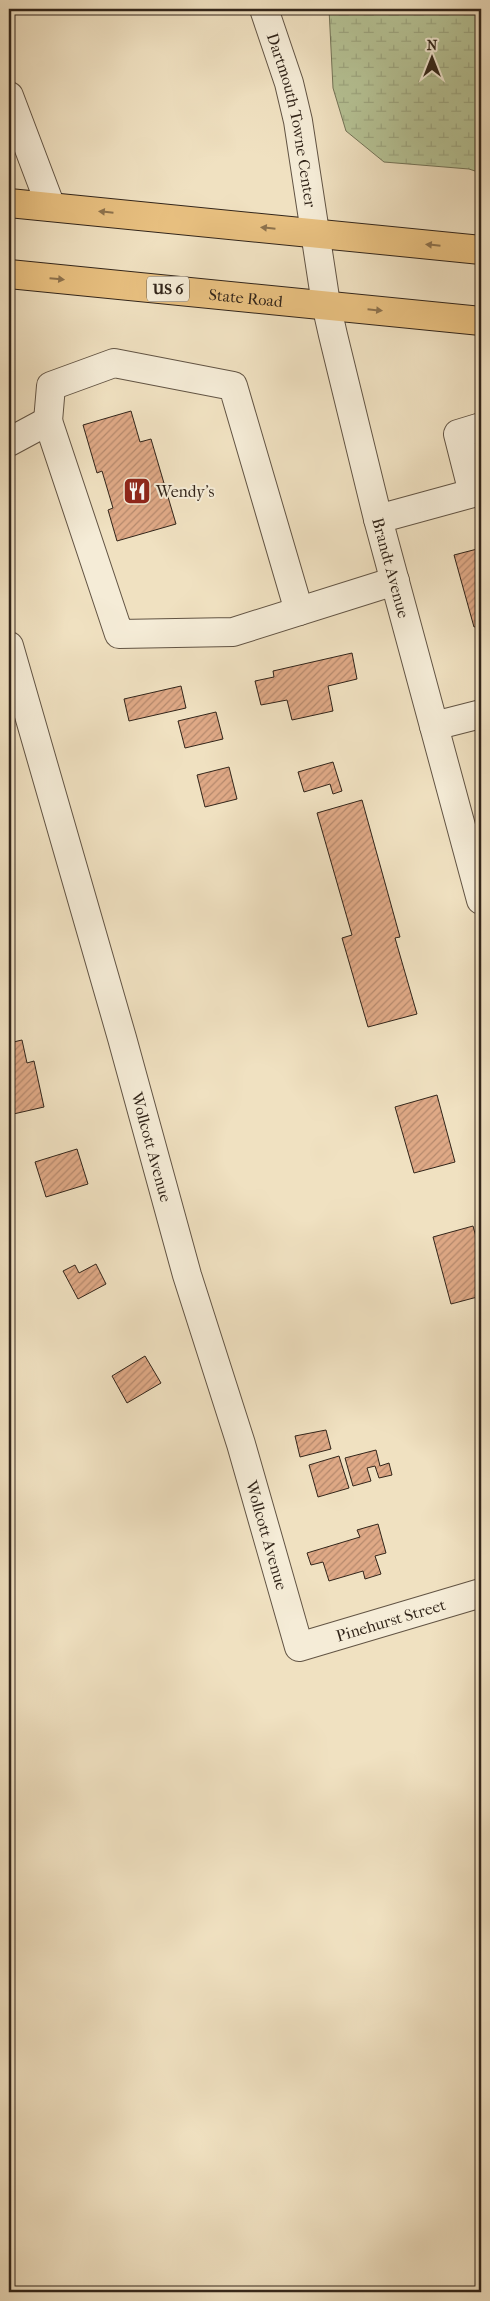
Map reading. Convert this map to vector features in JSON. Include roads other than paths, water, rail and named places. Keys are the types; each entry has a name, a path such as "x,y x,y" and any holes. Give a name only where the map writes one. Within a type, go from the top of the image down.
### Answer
{"main road":[{"path":"9,203 481,250"},
{"name":"State Road","path":"9,274 326,304 481,321"}],"street":[{"name":"Dartmouth Towne Center","path":"264,9 289,83 298,120 316,233"},
{"path":"9,96 52,207"},
{"name":"Brandt Avenue","path":"316,233 326,304 378,520 434,726 475,858 481,900"},
{"path":"299,611 233,386 114,363 51,386 48,421 119,634 233,632 394,581"},
{"path":"9,442 48,421"},
{"path":"378,520 472,492 458,434 481,427"},
{"name":"Wollcott Avenue","path":"9,646 120,1029 187,1275 241,1444 299,1647"},
{"path":"434,726 481,714"},
{"name":"Pinehurst Street","path":"299,1647 481,1594"}],"place":[{"name":"Wendy's","path":"137,491"}]}
